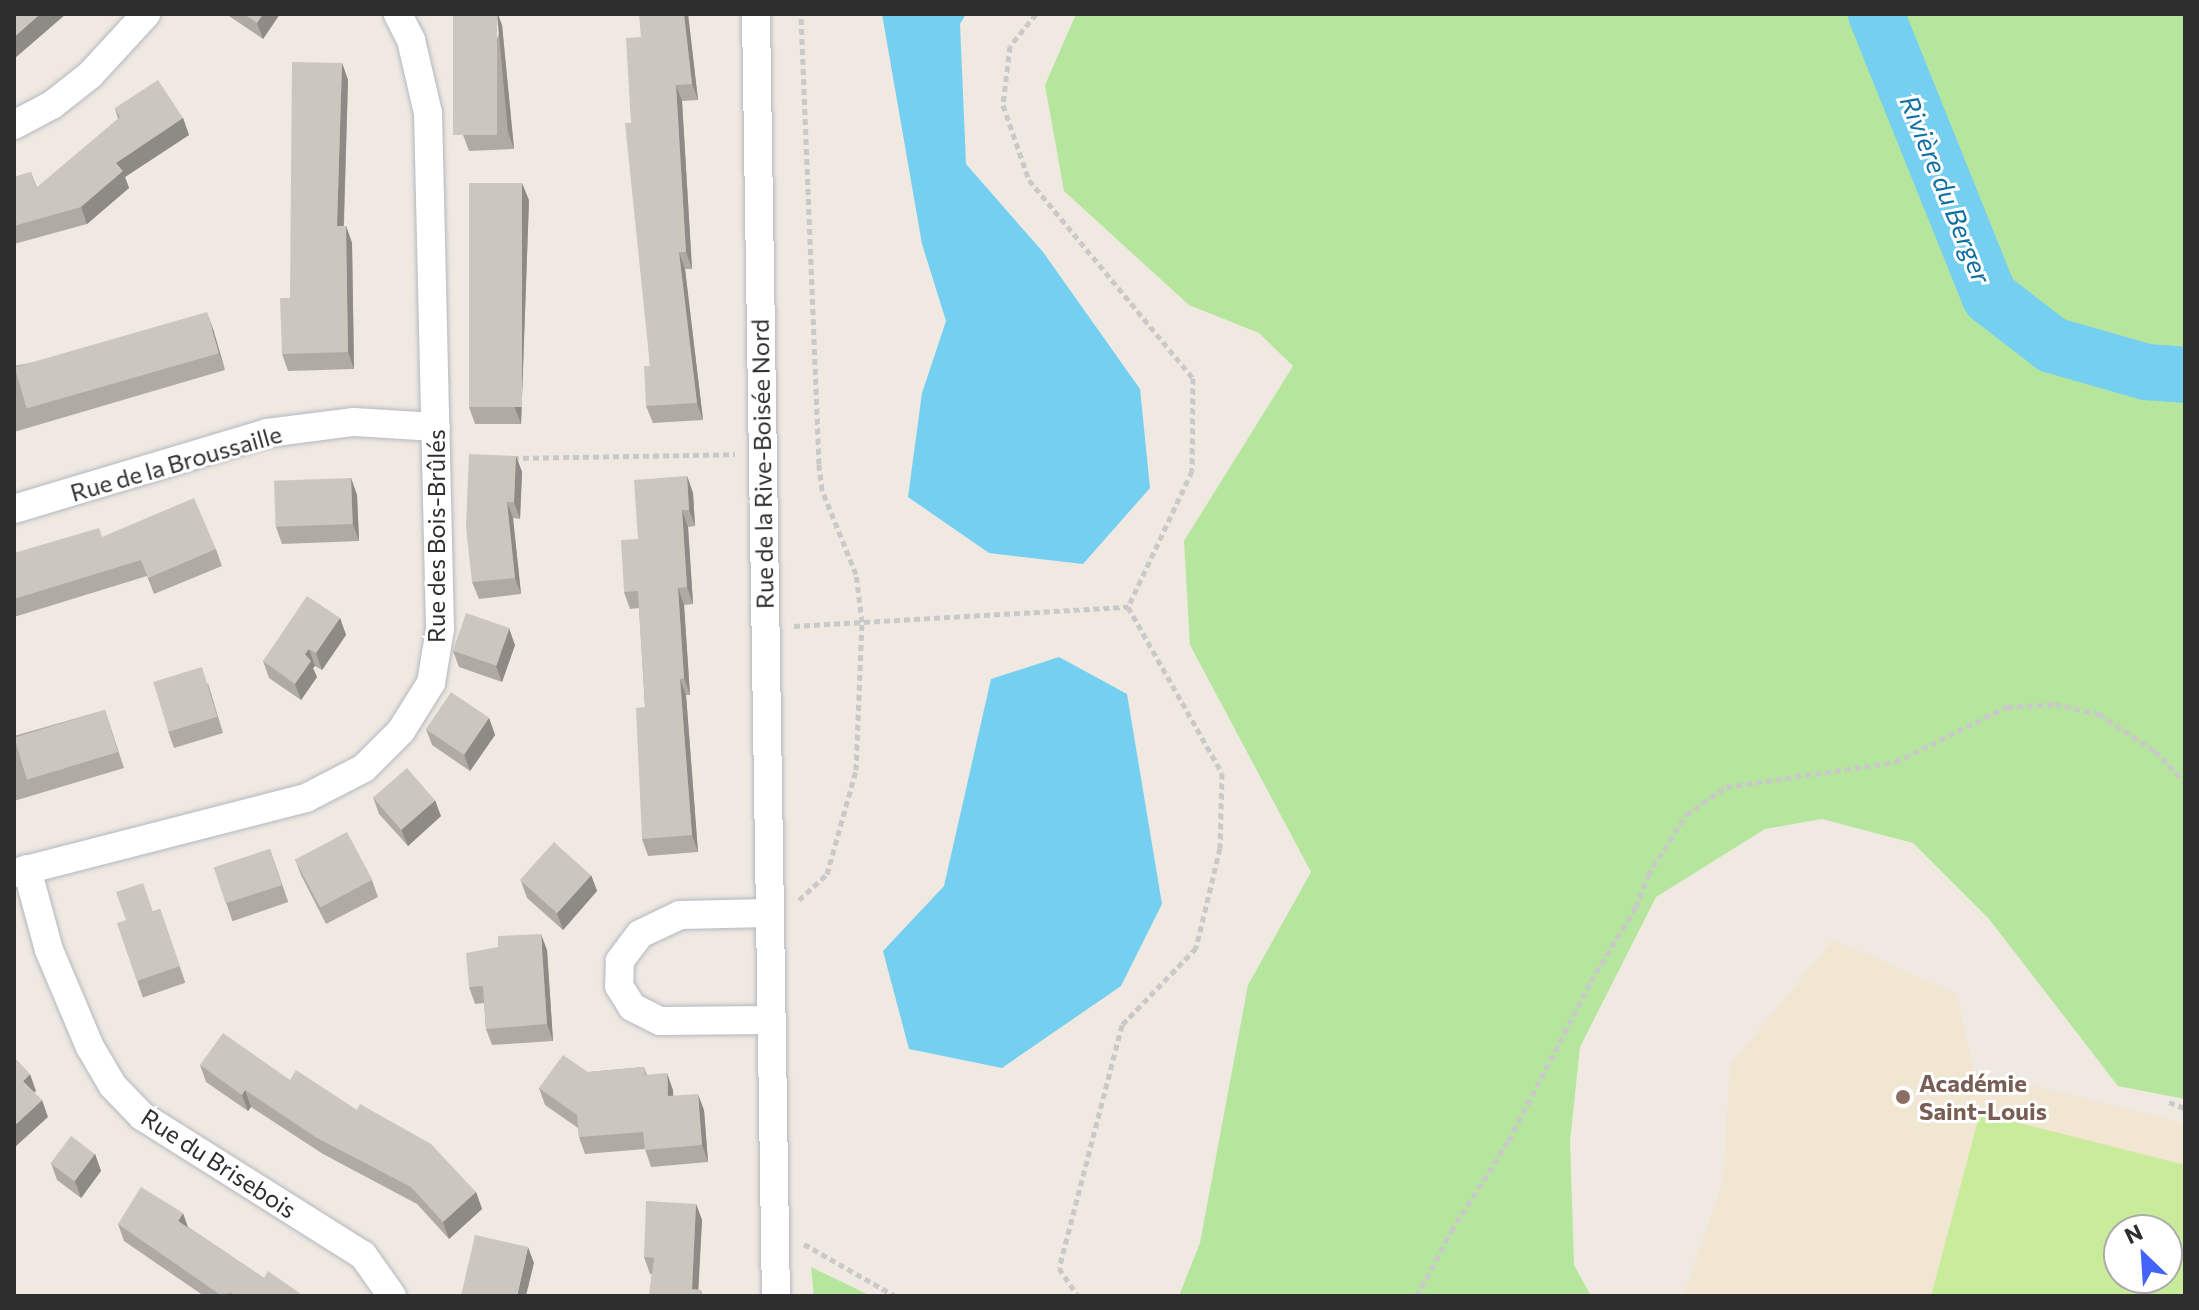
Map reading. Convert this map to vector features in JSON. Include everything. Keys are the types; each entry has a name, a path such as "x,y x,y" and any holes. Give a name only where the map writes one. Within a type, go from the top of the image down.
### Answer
{"street":[{"path":"14,125 52,105 90,75 146,14"},
{"name":"Rue des Bois-Brûlés","path":"20,871 306,798 364,768 401,731 431,683 440,629 428,113 411,40 398,14"},
{"name":"Rue de la Rive-Boisée Nord","path":"756,14 769,1020 776,1296"},
{"name":"Rue de la Broussaille","path":"14,509 267,433 354,422 436,427"},
{"name":"Rue du Brisebois","path":"20,871 90,1047 113,1086 142,1116 363,1255 392,1296"},
{"path":"769,911 680,915 640,934 620,961 619,986 632,1007 660,1021 769,1020"}],"path":[{"path":"769,911 785,908 809,894 827,874 841,835 856,770 862,622 856,574 822,490 819,464 801,14"},
{"path":"1036,14 1010,46 1003,105 1029,180 1193,378 1192,471 1128,607"},
{"path":"498,459 762,453"},
{"path":"765,628 1128,607"},
{"path":"1078,1296 1059,1268 1122,1025 1196,948 1220,848 1222,773 1128,607"},
{"path":"1417,1296 1451,1231 1509,1140 1591,981 1636,907 1648,875 1686,815 1716,794 1780,777 1895,762 2007,707 2055,704 2099,714 2155,751 2185,782"},
{"path":"2169,1102 2185,1108"},
{"path":"774,1230 895,1296"}],"shaded area":[{"name":"Académie Saint-Louis","path":"1833,940 1957,994 1974,1072 2185,1123 2185,1296 1683,1296 1723,1181 1730,1065"}],"green space":[{"path":"1076,14 2185,14 2185,1099 2118,1086 1989,919 1913,843 1822,819 1765,829 1656,897 1580,1047 1570,1141 1574,1265 1591,1296 1179,1296 1200,1243 1248,985 1311,872 1190,645 1184,541 1293,366 1259,333 1189,305 1064,191 1045,85"},
{"path":"1980,1113 2185,1165 2185,1296 1931,1296"},
{"path":"811,1267 871,1296 814,1296"}],"water":[{"path":"882,14 966,14 960,24 966,164 1043,252 1140,389 1150,488 1083,564 989,553 908,497 922,393 946,321 922,244"},
{"path":"1059,657 1127,694 1162,904 1121,986 1002,1068 909,1049 883,951 944,886 991,679"}],"building":[{"path":"14,14 40,14 14,37"},
{"path":"244,14 263,14 257,23"},
{"path":"453,14 497,14 497,135 453,135"},
{"path":"639,14 684,14 692,84 676,85 686,252 679,252 697,403 646,406 644,366 650,366 625,123 631,123 626,38 641,37"},
{"path":"292,62 342,63 337,226 346,226 348,352 282,354 280,298 290,298"},
{"path":"158,80 183,118 116,163 123,171 81,207 14,226 14,177 31,172 36,188 120,117 115,108"},
{"path":"469,183 522,183 522,407 469,407"},
{"path":"207,312 219,353 27,408 15,367"},
{"path":"469,454 516,456 514,502 507,502 515,578 472,582 466,527"},
{"path":"687,476 689,510 682,510 687,587 678,588 684,678 680,679 692,835 642,839 636,708 645,707 638,591 624,592 621,540 638,539 634,480"},
{"path":"351,478 353,524 276,527 274,481"},
{"path":"194,498 216,549 148,578 141,560 14,599 14,553 99,528 102,537"},
{"path":"307,596 340,618 316,653 309,649 305,654 311,661 295,684 263,661"},
{"path":"466,613 509,628 496,666 453,651"},
{"path":"202,667 217,717 168,732 153,682"},
{"path":"451,692 489,718 464,755 426,729"},
{"path":"105,710 118,752 27,780 14,738"},
{"path":"407,768 435,800 401,830 373,798"},
{"path":"347,832 372,880 320,907 295,860"},
{"path":"554,842 591,875 557,913 520,880"},
{"path":"270,849 282,885 226,903 214,867"},
{"path":"143,883 153,912 160,909 180,966 137,981 117,923 126,920 116,892"},
{"path":"541,934 547,1024 486,1029 483,986 469,987 466,953 498,947 498,936"},
{"path":"223,1033 290,1080 296,1070 357,1110 360,1104 431,1144 476,1192 443,1222 411,1187 317,1138 245,1090 242,1095 200,1065"},
{"path":"563,1055 588,1072 644,1067 645,1075 667,1073 668,1096 698,1094 702,1145 645,1150 643,1132 579,1137 577,1115 539,1088"},
{"path":"14,1057 30,1074 23,1081 42,1100 14,1126"},
{"path":"71,1136 95,1154 74,1181 51,1163"},
{"path":"141,1187 183,1213 178,1221 264,1278 268,1271 304,1296 235,1296 230,1292 222,1296 118,1224"},
{"path":"646,1201 696,1204 692,1289 701,1290 700,1296 649,1296 654,1258 644,1257"},
{"path":"475,1235 528,1247 517,1296 461,1296"}],"waterway":[{"name":"Rivière du Berger","path":"1876,14 1990,297 2052,345 2146,372 2185,375"}],"place":[{"name":"Académie Saint-Louis","path":"1903,1097"}]}
